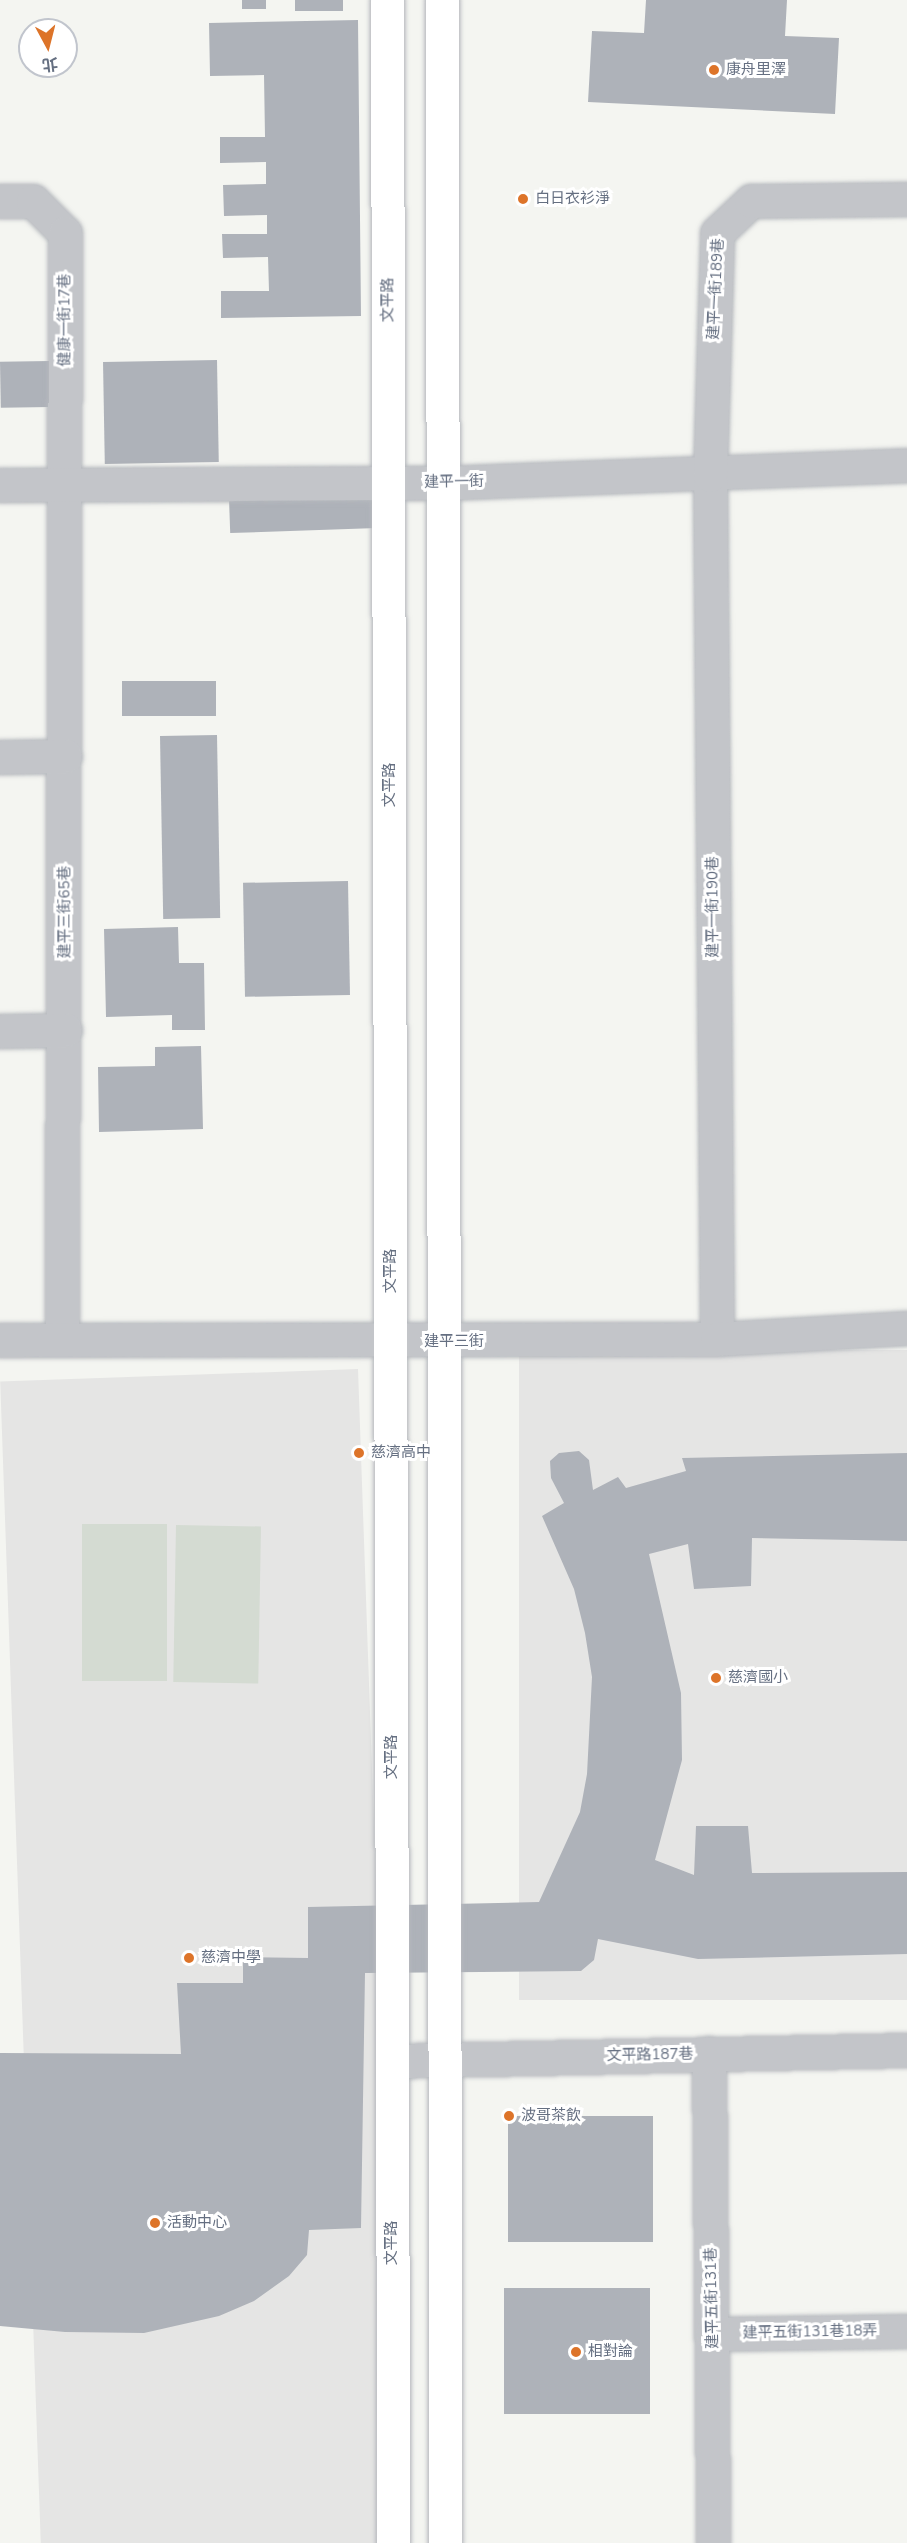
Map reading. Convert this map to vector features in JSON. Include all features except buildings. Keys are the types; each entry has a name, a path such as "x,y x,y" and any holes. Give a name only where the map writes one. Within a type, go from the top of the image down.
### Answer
{"street":[{"name":"文平路","path":"387,0 393,2543"},
{"path":"442,0 445,2543"},
{"name":"建平一街189巷","path":"710,475 717,232 751,201 907,199"},
{"name":"健康一街17巷","path":"0,201 33,201 65,233 65,485"},
{"name":"建平一街","path":"0,485 442,483 710,475 907,465"},
{"name":"建平一街190巷","path":"710,475 717,1339"},
{"name":"建平三街65巷","path":"62,1339 65,1030 65,485"},
{"path":"0,756 65,756"},
{"path":"0,1031 65,1030"},
{"name":"建平三街","path":"0,1340 444,1342 717,1339 907,1328"},
{"name":"文平路187巷","path":"392,2061 907,2050"},
{"name":"建平五街131巷","path":"709,2053 713,2543"},
{"name":"建平五街131巷18弄","path":"712,2334 907,2331"}],"shaded area":[{"name":"慈濟國小","path":"519,1350 907,1350 907,2000 519,2000"},
{"name":"慈濟中學","path":"358,1369 399,2543 41,2543 0,1381"},
{"path":"82,1524 167,1524 167,1681 82,1681"},
{"path":"176,1525 261,1526 258,1683 173,1682"}],"place":[{"name":"康舟里澤","path":"714,70"},
{"name":"白日衣衫淨","path":"523,199"},
{"name":"慈濟高中","path":"359,1453"},
{"name":"慈濟國小","path":"716,1678"},
{"name":"慈濟中學","path":"189,1958"},
{"name":"波哥茶飲","path":"509,2116"},
{"name":"活動中心","path":"155,2223"},
{"name":"相對論","path":"576,2352"}]}
